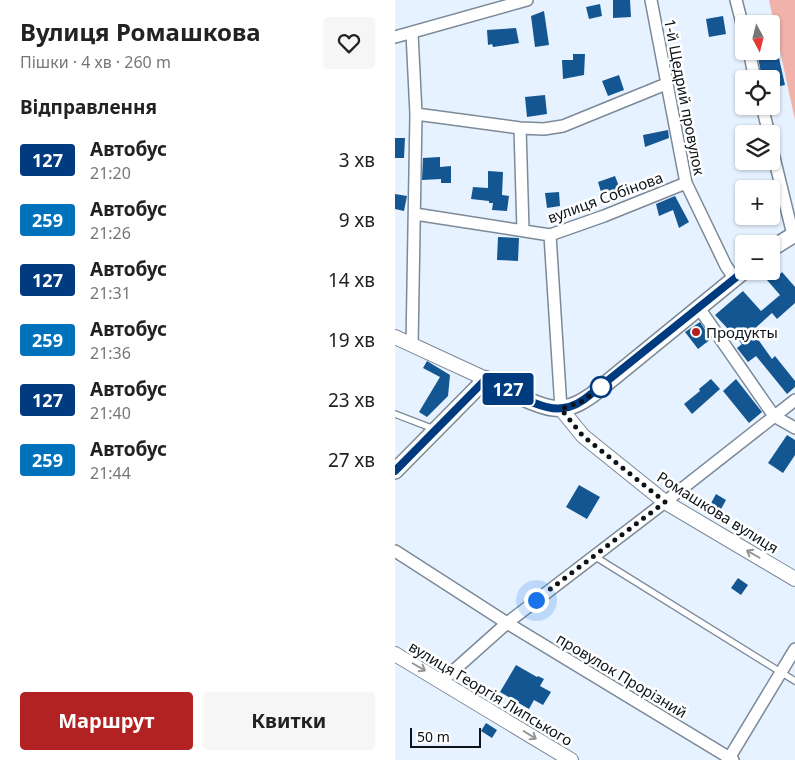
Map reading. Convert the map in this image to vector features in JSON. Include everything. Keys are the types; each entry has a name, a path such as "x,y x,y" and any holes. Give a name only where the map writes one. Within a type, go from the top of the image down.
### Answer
{"main road":[{"path":"780,243 794,234"},
{"path":"395,471 486,379 535,403 561,409 583,401 735,279"}],"street":[{"path":"395,37 412,33 495,4 527,0"},
{"name":"1-й Щедрий провулок","path":"651,0 685,183 726,266 735,272"},
{"path":"736,0 740,15"},
{"path":"412,33 416,114 412,344"},
{"path":"416,114 521,128 544,129 563,126 666,84"},
{"path":"521,128 523,230"},
{"path":"777,170 794,234"},
{"name":"вулиця Собінова","path":"415,214 550,235 604,216 685,183"},
{"path":"550,235 561,409"},
{"path":"699,308 774,416 795,428"},
{"path":"395,337 486,379"},
{"path":"443,681 507,623 795,400"},
{"name":"Ромашкова вулиця","path":"561,409 583,436 665,502 795,578"},
{"name":"провулок Прорізний","path":"395,551 507,623 730,759"},
{"path":"730,759 795,649"},
{"name":"вулиця Георгія Липського","path":"395,654 443,681 571,760"}],"lane":[{"path":"395,414 436,430"},
{"path":"594,556 795,682"}],"shaded area":[{"path":"769,0 795,0 795,120 780,51 780,15 772,15"}],"building":[{"path":"613,0 630,0 631,17 613,18"},
{"path":"600,4 602,16 589,19 586,7"},
{"path":"544,11 549,45 535,47 531,16"},
{"path":"723,16 726,34 709,37 706,19"},
{"path":"516,28 519,43 493,47 492,44 488,45 487,30"},
{"path":"573,54 585,54 584,75 563,79 562,60 573,60"},
{"path":"759,60 779,60 785,85 780,86 780,70 760,70"},
{"path":"619,75 624,90 608,96 602,81"},
{"path":"545,95 547,114 527,117 525,97"},
{"path":"668,130 669,138 645,147 643,135"},
{"path":"395,138 405,138 404,158 395,158"},
{"path":"440,157 440,167 451,166 451,183 441,183 441,179 422,180 423,158"},
{"path":"488,171 503,172 502,195 509,196 507,211 492,210 493,203 489,203 489,201 471,199 473,187 488,188"},
{"path":"615,176 620,189 602,195 598,182"},
{"path":"559,192 560,206 547,208 545,193"},
{"path":"395,194 407,196 404,211 395,209"},
{"path":"675,196 689,222 679,228 673,210 659,216 656,204"},
{"path":"498,237 519,238 518,261 497,260"},
{"path":"782,272 795,287 795,303 777,319 772,313 752,331 772,359 775,356 795,381 795,387 787,394 756,356 748,362 737,348 742,344 715,315 743,291 761,311 780,295 767,280 780,280"},
{"path":"700,322 711,339 698,349 685,332"},
{"path":"427,361 450,375 448,396 427,417 419,412 440,377 423,368"},
{"path":"711,379 720,389 692,414 684,404"},
{"path":"736,379 762,412 749,423 723,391"},
{"path":"787,435 795,440 795,455 783,473 768,463"},
{"path":"579,485 600,497 587,519 566,507"},
{"path":"716,494 726,500 720,511 710,505"},
{"path":"738,578 748,585 741,595 731,588"},
{"path":"516,665 544,679 540,686 551,692 543,705 534,700 529,709 500,692"},
{"path":"486,723 497,730 492,738 481,731"}],"bus line":[{"name":"127","path":"395,471 486,379 535,403 561,409 571,406 583,401 735,278"}],"place":[{"name":"Продукты","path":"696,332"}],"route":[{"path":"536,600 665,502 583,436 561,409 583,401 607,382 601,387"}]}
